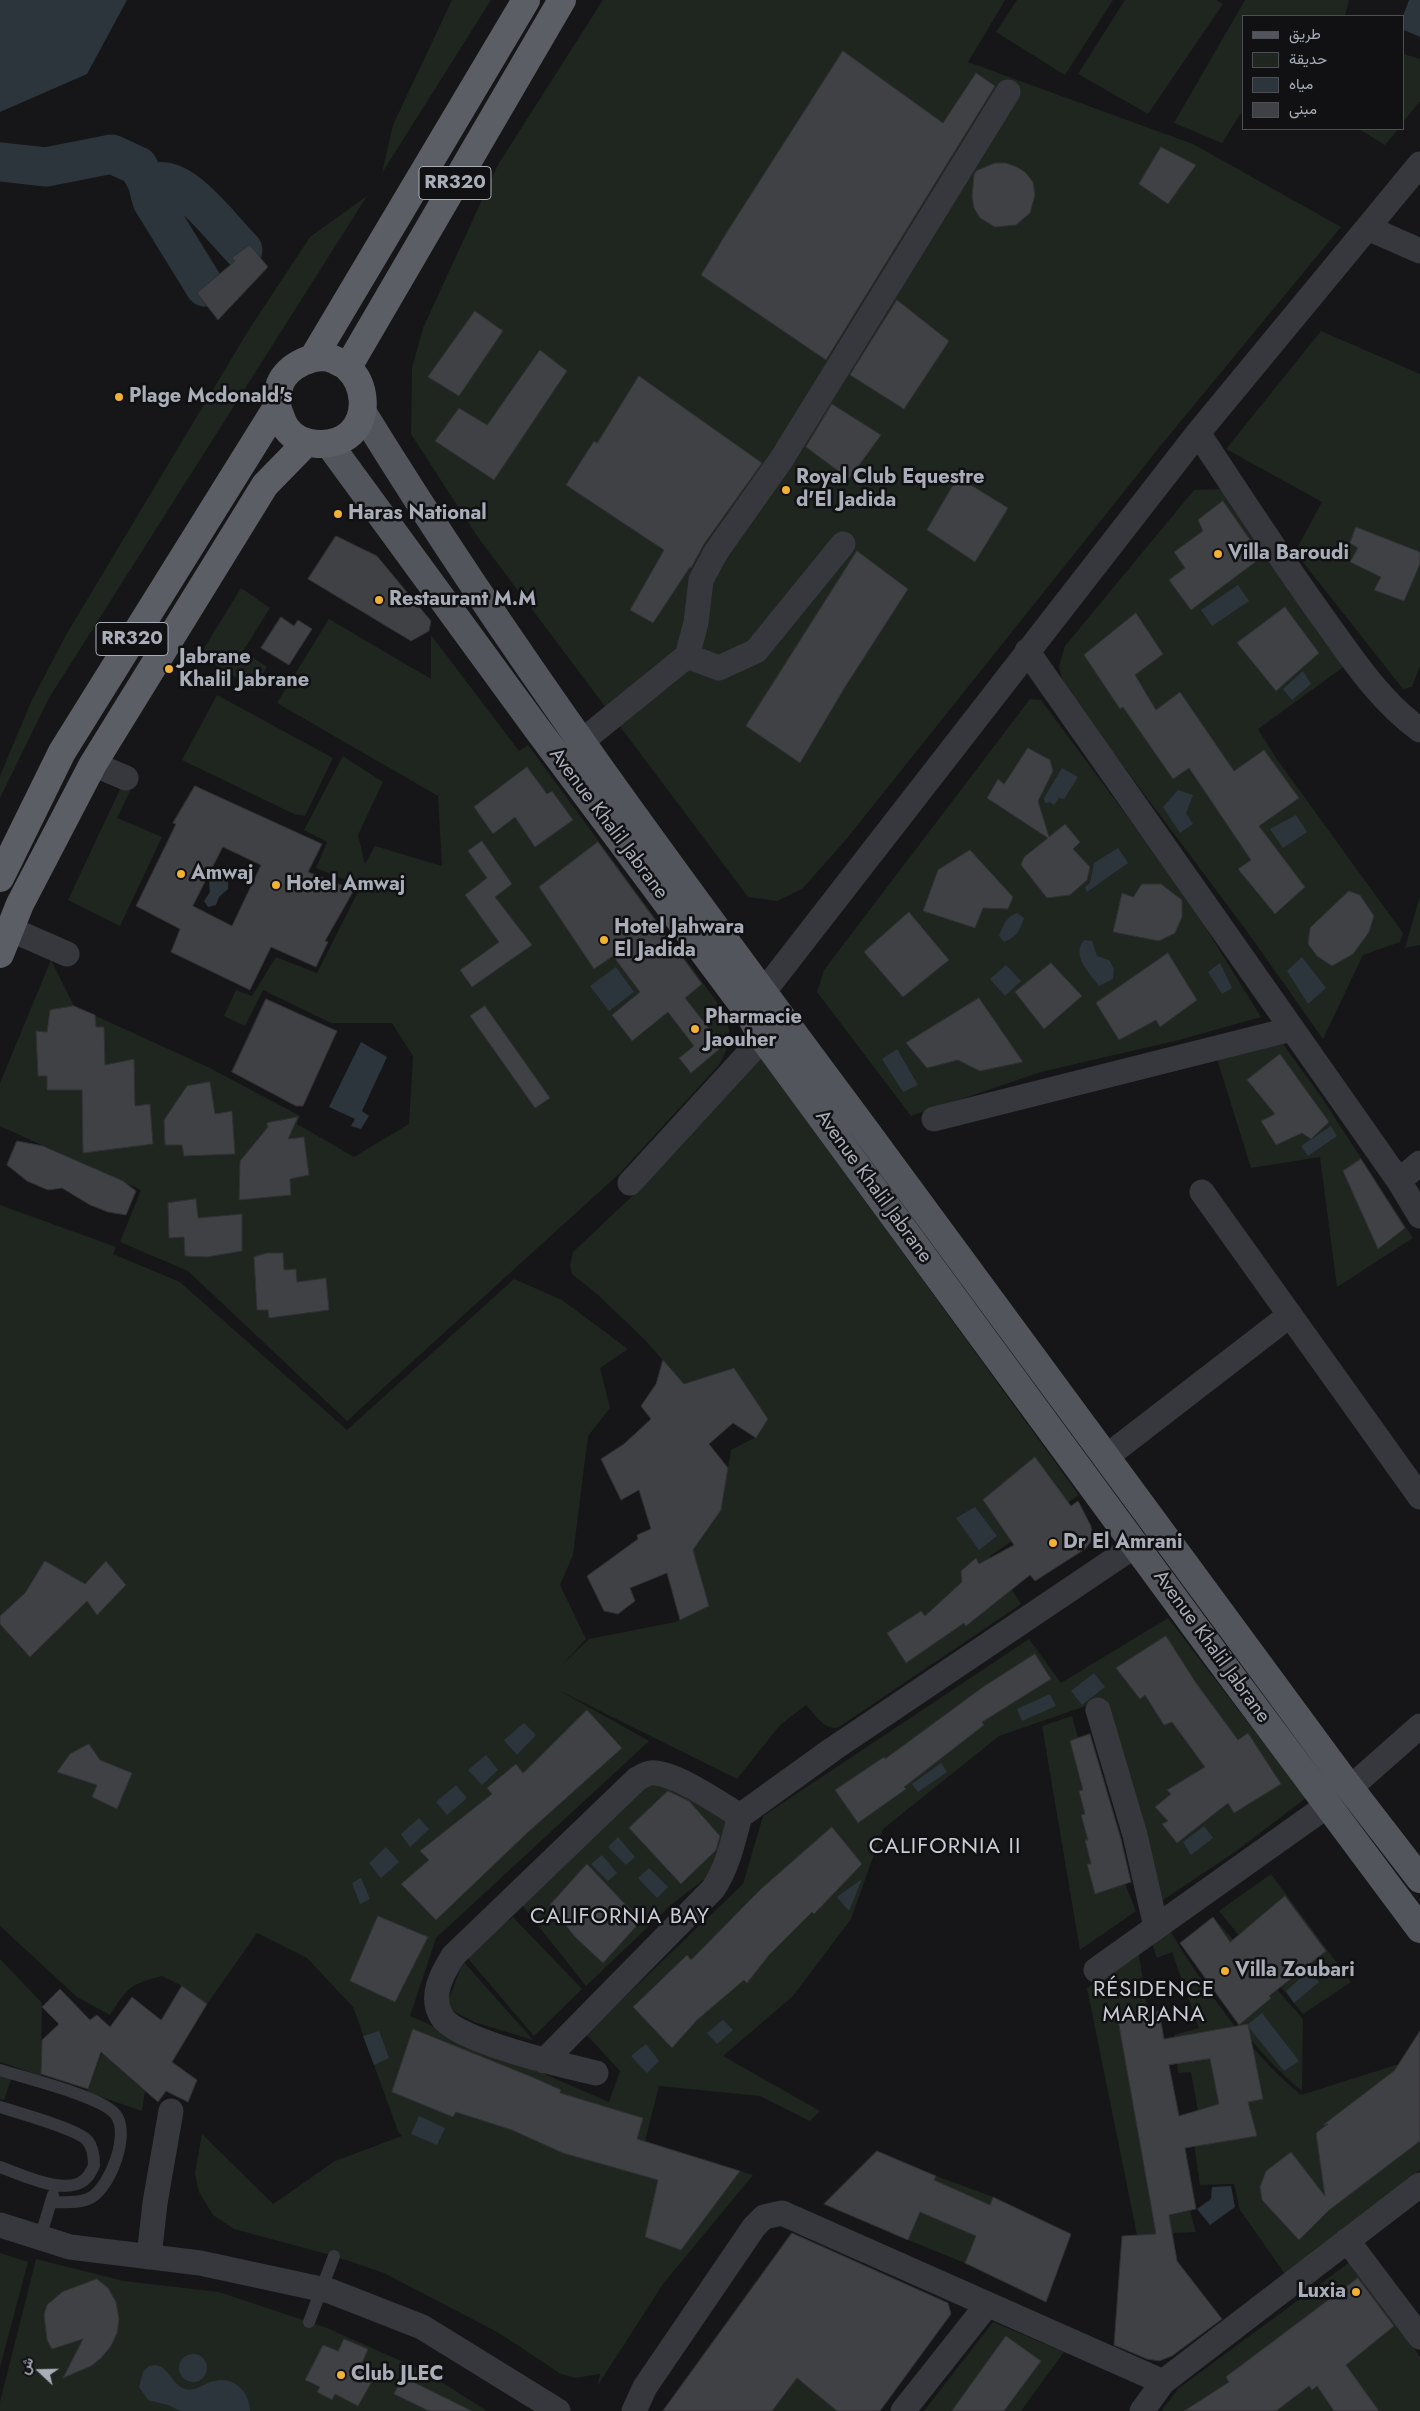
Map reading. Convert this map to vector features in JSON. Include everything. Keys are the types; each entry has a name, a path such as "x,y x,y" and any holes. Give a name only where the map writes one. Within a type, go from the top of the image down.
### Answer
{"highway":[{"name":"RR320","path":"0,878 62,752 277,407 280,384 296,366 313,358 526,0"},
{"name":"RR320","path":"348,367 562,0"},
{"path":"313,358 331,359 348,367 362,387 363,413"},
{"path":"277,407 286,429 318,444"},
{"name":"RR320","path":"5,941 93,764 265,485 318,444 351,433 363,413"}],"main road":[{"name":"Avenue Khalil Jabrane","path":"363,413 422,509 756,1002 763,1038 1215,1654 1420,1928"},
{"name":"Avenue Khalil Jabrane","path":"318,444 534,726 756,1002 1106,1457 1350,1788 1420,1879"}],"street":[{"path":"581,742 687,656 696,623 701,580 716,552 781,460 1008,92"},
{"path":"756,1002 1198,433 1420,164"},
{"path":"1368,228 1420,251"},
{"path":"1198,433 1303,590 1350,656 1392,706 1420,730"},
{"path":"687,656 719,668 756,651 843,544"},
{"path":"1027,651 1398,1181 1420,1216"},
{"path":"93,764 126,778"},
{"path":"5,941 67,954"},
{"path":"934,1119 1292,1029"},
{"path":"630,1183 659,1142 763,1038"},
{"path":"1398,1181 1420,1163"},
{"path":"1202,1192 1420,1497"},
{"path":"1106,1457 1290,1315"},
{"path":"544,2061 713,1889 722,1876 729,1858 740,1816 833,1750 1136,1545"},
{"path":"1098,1710 1135,1835 1156,1927"},
{"path":"1350,1788 1420,1726"},
{"path":"596,2073 509,2051 449,2026 441,2016 437,2003 440,1976 453,1956 637,1779 647,1773 655,1772 668,1776 740,1816"},
{"path":"1096,1970 1328,1805"},
{"path":"149,2257 155,2203 171,2111"},
{"path":"1142,2411 1163,2382 1420,2185"},
{"path":"634,2411 645,2387 754,2227 764,2217 772,2214 791,2214 987,2305 1163,2382"},
{"path":"0,2225 70,2247 200,2263 321,2289 422,2327 558,2411"},
{"path":"1347,2240 1420,2337"},
{"path":"903,2411 987,2305"}],"lane":[{"path":"0,2070 99,2102 116,2114 123,2131 116,2160 105,2183 92,2197 76,2202 51,2202"},
{"path":"0,2107 73,2132 86,2140 94,2153 93,2168 85,2181 71,2187 56,2185 0,2167"},
{"path":"40,2238 56,2185"},
{"path":"309,2322 334,2256"}],"green space":[{"path":"452,0 491,0 382,173 393,125"},
{"name":"Royal Club Equestre d'El Jadida","path":"603,0 1005,0 968,62 1193,144 1341,227 1162,444 844,842 802,889 777,901 748,897 477,536 411,434 412,368 423,328 499,163"},
{"path":"1017,0 1113,0 1065,75 996,32"},
{"path":"1125,0 1216,0 1223,4 1148,114 1078,74"},
{"path":"1245,0 1349,0 1345,15 1242,15 1242,111 1222,143 1174,123"},
{"path":"1405,54 1420,59 1420,101 1405,120"},
{"path":"1361,130 1397,130 1385,145"},
{"path":"367,196 49,698 0,798 0,776 31,702 66,635 248,331 310,237"},
{"path":"1321,331 1420,374 1420,666 1412,687 1403,689 1295,552 1322,502 1226,449"},
{"path":"1223,489 1345,666 1258,729 1276,758 1403,933 1400,942 1363,955 1323,1039 1246,930 1064,687 1059,666 1065,646 1194,490"},
{"path":"241,588 270,608 243,651 267,667 254,689 200,655"},
{"path":"329,619 431,679 431,635 519,751 528,745 725,1013 729,1027 729,1040 718,1066 620,1173 347,1421 188,1271 120,1242 141,1190 0,1126 0,1083 51,960 74,1006 210,1068 300,1116 297,1124 354,1157 409,1124 413,1056 392,1023 331,1023 263,990 245,1026 224,1016 236,990 252,996 276,957 317,973 361,886 316,868 327,842 304,830 343,756 383,782 358,835 365,864 375,846 442,866 438,796 277,703"},
{"path":"217,695 333,758 305,816 294,814 182,760"},
{"path":"1030,699 1041,700 1184,893 1261,1017 1179,1040 1041,1072 911,1116 817,992 824,970"},
{"path":"122,785 131,789 117,818 162,837 120,926 68,900"},
{"path":"1420,896 1420,945 1405,948"},
{"path":"1283,1044 1322,1098 1413,1238 1337,1287 1320,1157 1251,1168 1217,1059"},
{"path":"759,1055 1079,1495 990,1556 1021,1604 839,1727 834,1728 825,1725 806,1705 780,1725 737,1779 558,1690 649,1741 436,1938 410,2016 609,2102 620,2071 586,2034 743,1884 763,1816 1029,1639 1061,1683 1168,1618 1306,1798 1235,1852 1160,1902 1106,1699 999,1736 883,1829 851,1919 793,1996 723,2056 820,2111 810,2121 760,2096 659,2086 645,2141 753,2175 663,2284 598,2385 600,2374 575,2378 561,2374 499,2333 384,2273 334,2256 234,2229 213,2215 199,2192 195,2173 202,2134 273,2204 335,2161 402,2136 398,2131 353,2007 307,1958 257,1933 207,2004 182,1986 162,1976 130,1988 110,2015 77,1997 0,1926 0,1205 116,1247 113,1254 180,1282 347,1430 514,1279 562,1300 628,1349 600,1368 610,1408 588,1436 573,1555 560,1585 586,1639 563,1664 589,1639 675,1622 709,1606 693,1551 721,1510 731,1450 758,1436 768,1419 734,1368 684,1384 644,1339 597,1294 572,1274 570,1265 573,1252 643,1186"},
{"path":"1072,1716 1078,1738 1070,1741 1083,1790 1079,1791 1085,1814 1081,1815 1088,1840 1085,1841 1091,1864 1087,1865 1095,1894 1125,1884 1136,1911 1080,1950 1042,1726"},
{"path":"652,1778 732,1815 711,1874 672,1904 586,1986 521,1904"},
{"path":"1271,1874 1351,1982 1303,2014 1219,1911"},
{"path":"513,1917 582,1989 534,2036 465,1955"},
{"path":"1213,1917 1303,2019 1302,2091 1267,2058 1236,2022 1180,1943"},
{"path":"1170,1931 1198,1976 1229,2019 1263,2059 1301,2095 1399,2064 1420,2082 1420,2170 1285,2274 1240,2210 1234,2184 1200,2185 1190,2118 1199,2116 1191,2072 1178,2073 1174,2035 1199,2028 1172,1952 1157,1958 1152,1943"},
{"path":"1139,1955 1148,2013 1118,2020 1153,2218 1190,2211 1196,2232 1137,2235 1087,1988"},
{"path":"0,1959 42,2003 41,2076 0,2062"},
{"path":"463,1961 533,2040 474,2022 446,2007"},
{"path":"102,2053 145,2091 142,2111 87,2092"},
{"path":"0,2072 13,2074 4,2100 0,2099"},
{"path":"936,2176 993,2197 965,2263 908,2240"},
{"path":"0,2253 28,2262 0,2367"},
{"path":"36,2259 124,2281 219,2292 327,2328 426,2372 487,2411 0,2411 0,2402"},
{"path":"1354,2259 1420,2357 1420,2411 1161,2411 1179,2388"},
{"path":"993,2322 1064,2352 1021,2411 924,2411"},
{"path":"797,2378 837,2411 772,2411"}],"water":[{"path":"0,0 127,0 87,74 0,112"},
{"path":"1409,0 1420,0 1420,37 1405,30 1405,15 1403,15"},
{"path":"1238,585 1249,601 1212,626 1201,610"},
{"path":"1303,671 1311,684 1292,700 1283,689"},
{"path":"1062,768 1078,777 1064,799 1059,798 1054,805 1050,802 1045,803 1044,798"},
{"path":"1178,790 1193,795 1186,813 1193,824 1180,833 1163,807"},
{"path":"1296,815 1307,832 1283,848 1270,829"},
{"path":"1118,848 1128,863 1087,892 1085,887 1090,883 1094,863"},
{"path":"221,875 228,879 228,889 219,897 216,905 208,907 204,901 210,892 209,882 213,877"},
{"path":"1017,913 1024,918 1021,926 1015,935 1004,942 999,936 1002,928 1008,919"},
{"path":"1084,940 1092,941 1097,956 1109,960 1114,969 1113,979 1099,986 1080,958 1079,952"},
{"path":"1302,957 1326,988 1308,1004 1287,971"},
{"path":"1220,963 1232,988 1222,994 1208,972"},
{"path":"1006,965 1021,981 1005,996 990,979"},
{"path":"616,967 634,992 609,1011 590,986"},
{"path":"361,1042 387,1057 362,1111 369,1116 361,1129 351,1126 355,1119 329,1107"},
{"path":"897,1049 918,1085 903,1092 882,1059"},
{"path":"1331,1126 1337,1136 1308,1156 1301,1146"},
{"path":"975,1507 997,1536 979,1550 956,1518"},
{"path":"1094,1673 1105,1687 1082,1705 1071,1691"},
{"path":"1050,1694 1056,1706 1022,1721 1017,1709"},
{"path":"524,1723 536,1735 517,1755 504,1740"},
{"path":"486,1755 498,1770 482,1785 468,1770"},
{"path":"941,1763 947,1772 918,1792 912,1784"},
{"path":"456,1785 467,1798 447,1815 436,1802"},
{"path":"419,1818 429,1829 410,1847 401,1834"},
{"path":"1204,1826 1213,1838 1191,1855 1183,1842"},
{"path":"618,1837 635,1857 626,1865 608,1847"},
{"path":"386,1847 399,1862 381,1878 369,1863"},
{"path":"602,1855 617,1873 608,1881 591,1864"},
{"path":"649,1868 668,1887 657,1898 638,1878"},
{"path":"361,1878 370,1899 360,1904 352,1883"},
{"path":"862,1879 849,1911 837,1897"},
{"path":"1309,1971 1319,1982 1294,2003 1286,1991"},
{"path":"1262,2013 1299,2061 1284,2071 1247,2025"},
{"path":"723,2020 733,2030 717,2044 707,2033"},
{"path":"379,2031 389,2058 374,2065 363,2036"},
{"path":"646,2044 659,2061 647,2073 631,2056"},
{"path":"419,2116 445,2128 437,2145 411,2134"},
{"path":"1231,2186 1235,2207 1210,2225 1197,2209 1211,2199 1212,2187"},
{"path":"193,2354 203,2358 207,2368 203,2378 193,2382 183,2378 179,2368 183,2358"},
{"path":"156,2365 165,2370 180,2387 189,2390 214,2381 221,2380 234,2383 244,2392 250,2411 180,2411 168,2405 148,2400 139,2387 143,2372 149,2366"}],"building":[{"path":"843,51 943,123 976,73 995,86 826,360 701,275"},
{"path":"1161,147 1196,165 1168,204 1139,184"},
{"path":"995,163 1006,163 1017,167 1025,172 1033,182 1035,195 1030,213 1016,225 995,227 980,218 974,208 972,197 974,175 976,171"},
{"path":"250,245 268,267 218,320 197,293 235,261 232,258"},
{"path":"897,300 949,341 904,409 850,375"},
{"path":"475,311 503,331 459,396 428,377"},
{"path":"540,350 567,371 494,480 435,441 459,408 487,425"},
{"path":"639,376 762,463 704,544 691,568 653,623 630,610 664,550 566,485 594,441 597,443"},
{"path":"832,404 881,435 849,479 806,447"},
{"path":"958,477 1008,508 975,562 927,530"},
{"name":"Villa Baroudi","path":"1223,501 1262,557 1191,610 1169,580 1185,568 1174,552 1203,531 1198,520"},
{"path":"1356,527 1420,552 1420,564 1404,601 1374,590 1381,577 1350,562 1358,548 1350,543"},
{"name":"Restaurant M.M","path":"336,536 377,556 431,621 429,631 411,641 308,579"},
{"path":"857,551 908,589 845,687 800,763 746,726"},
{"path":"1285,607 1319,653 1276,691 1237,643"},
{"path":"1136,613 1163,654 1135,675 1156,710 1180,692 1234,771 1264,750 1299,798 1259,826 1305,887 1275,914 1238,869 1251,860 1189,768 1173,779 1123,707 1120,709 1084,655"},
{"path":"281,617 294,626 298,620 312,629 289,665 261,648"},
{"path":"1028,748 1050,760 1053,771 1038,801 1049,837 1065,824 1080,842 1073,849 1090,867 1087,880 1070,895 1047,898 1021,865 1024,857 1048,838 987,798 998,779 1004,784"},
{"path":"527,767 547,794 552,791 573,820 535,847 515,817 493,834 474,807"},
{"name":"Hotel Amwaj","path":"195,786 322,844 308,872 354,890 325,941 328,942 316,967 271,947 250,990 171,952 180,929 136,906 176,824 173,823","holes":["223,847 261,865 232,926 193,906"]},
{"path":"482,841 512,884 495,897 532,945 472,987 460,970 499,942 465,895 487,878 468,851"},
{"name":"Hotel Jahwara El Jadida","path":"598,842 702,984 685,998 723,1046 691,1073 679,1058 694,1046 668,1012 632,1041 612,1015 640,992 613,956 594,969 539,887"},
{"path":"970,850 1013,897 1008,909 983,908 975,928 923,911 938,870"},
{"path":"1142,884 1161,884 1182,900 1182,917 1175,933 1159,941 1113,932 1122,893 1133,897"},
{"path":"1349,891 1360,895 1374,916 1369,932 1353,954 1332,966 1317,956 1308,944 1310,928"},
{"path":"909,912 949,960 903,997 864,952"},
{"path":"1168,953 1197,1000 1160,1027 1156,1020 1119,1040 1096,1003"},
{"path":"1051,963 1082,996 1044,1029 1015,992"},
{"path":"979,998 1023,1062 980,1071 958,1060 927,1068 906,1043"},
{"path":"266,999 337,1031 303,1106 296,1106 232,1072"},
{"path":"74,1006 95,1015 96,1027 104,1027 105,1065 134,1059 135,1106 150,1104 153,1144 83,1153 82,1090 47,1090 47,1076 38,1076 36,1031 47,1032 50,1010"},
{"path":"485,1006 550,1098 535,1108 470,1016"},
{"path":"1280,1054 1329,1122 1311,1139 1302,1133 1276,1145 1261,1121 1275,1114 1247,1080"},
{"path":"210,1082 215,1114 232,1111 235,1154 184,1156 182,1145 165,1145 164,1120 187,1086"},
{"path":"298,1117 288,1139 304,1137 309,1175 290,1179 291,1195 239,1200 240,1161 268,1127 267,1123"},
{"path":"17,1141 43,1146 123,1181 136,1191 126,1215 108,1212 90,1205 62,1188 48,1190 27,1181 7,1165"},
{"path":"1361,1159 1405,1228 1378,1249 1343,1171"},
{"path":"196,1199 198,1218 242,1214 242,1251 207,1257 185,1256 184,1237 169,1238 168,1203"},
{"path":"267,1253 283,1253 284,1270 296,1269 297,1282 326,1278 329,1310 269,1318 268,1310 257,1310 254,1257"},
{"path":"663,1360 684,1384 734,1368 768,1419 756,1438 733,1423 709,1444 728,1468 721,1510 693,1550 709,1606 680,1620 667,1573 630,1588 635,1601 618,1614 604,1611 587,1576 638,1539 637,1535 651,1529 639,1490 621,1500 601,1459 624,1444 651,1419 641,1406 656,1384"},
{"path":"1035,1457 1071,1506 1078,1501 1091,1526 1093,1539 1085,1549 1035,1581 1030,1575 966,1626 964,1623 906,1663 887,1633 921,1611 925,1616 962,1582 961,1571 976,1558 979,1564 1014,1545 983,1500"},
{"path":"45,1561 85,1584 106,1561 126,1585 97,1615 87,1601 30,1657 0,1624 0,1616 25,1593"},
{"path":"1166,1636 1196,1683 1238,1740 1248,1733 1281,1784 1234,1813 1228,1803 1177,1843 1162,1824 1168,1821 1155,1807 1171,1794 1167,1790 1205,1767 1172,1722 1164,1725 1145,1695 1140,1699 1116,1668"},
{"path":"1035,1654 1051,1679 982,1722 984,1725 904,1787 906,1789 858,1823 835,1790 884,1757 885,1759 983,1687"},
{"path":"587,1710 622,1748 526,1834 436,1920 401,1884 429,1860 420,1851 492,1794 487,1788 516,1764 523,1773"},
{"path":"1090,1734 1121,1839 1131,1882 1095,1894 1087,1864 1091,1864 1085,1840 1088,1840 1081,1815 1085,1814 1079,1791 1083,1790 1070,1741"},
{"path":"89,1744 100,1760 132,1773 117,1809 92,1797 97,1785 57,1772 70,1754"},
{"path":"668,1791 689,1801 720,1836 716,1850 681,1884 629,1828"},
{"path":"832,1827 862,1864 814,1914 812,1912 769,1955 747,1983 744,1980 697,2020 672,2048 633,2007 687,1955 691,1960 761,1889"},
{"path":"587,1864 641,1921 603,1963 575,1937 550,1905"},
{"path":"1285,1896 1326,1951 1269,1996 1271,1998 1239,2025 1180,1943 1213,1917 1230,1942"},
{"path":"378,1916 428,1937 395,2002 350,1981"},
{"path":"182,1986 207,2004 172,2062 197,2080 188,2102 166,2091 158,2102 101,2052 88,2089 41,2074 42,2040 59,2024 42,2007 60,1989 90,2020 97,2015 110,2027 132,1997 161,2020"},
{"path":"1159,2011 1164,2039 1248,2024 1263,2099 1248,2102 1257,2136 1185,2148 1196,2209 1169,2215 1177,2261 1222,2319 1172,2356 1159,2361 1147,2359 1114,2345 1122,2236 1156,2234 1118,2020","holes":["1210,2059 1219,2104 1179,2116 1169,2065"]},
{"path":"413,2029 532,2077 561,2090 560,2093 643,2118 637,2139 740,2171 681,2250 645,2237 658,2180 563,2153 512,2130 456,2112 453,2117 392,2092"},
{"path":"1420,2031 1420,2141 1328,2211 1299,2240 1262,2200 1260,2187 1266,2171 1291,2152 1325,2196 1316,2133 1328,2124 1323,2125 1394,2071"},
{"path":"877,2151 936,2176 934,2180 990,2205 993,2197 1071,2234 1046,2302 965,2263 976,2236 920,2212 908,2240 824,2204"},
{"path":"792,2233 948,2303 951,2314 880,2411 837,2411 797,2378 772,2411 663,2411"},
{"path":"1358,2278 1394,2326 1346,2365 1379,2411 1334,2411 1317,2386 1312,2390 1309,2386 1276,2411 1184,2411 1229,2382 1226,2377"},
{"path":"97,2279 108,2288 116,2302 119,2319 117,2333 111,2346 101,2358 91,2366 63,2378 83,2339 52,2349 47,2340 44,2315 47,2305 62,2292"},
{"path":"1006,2336 1041,2361 1004,2411 952,2411"},
{"name":"Club JLEC","path":"344,2339 368,2349 362,2363 378,2371 358,2406 335,2394 332,2400 317,2392 320,2387 305,2380 323,2345 338,2351"},
{"path":"403,2377 472,2411 429,2411 394,2394"}],"waterway":[{"path":"0,162 46,167 112,154 138,166 147,182 152,201 205,287"},
{"path":"147,182 166,182 186,192 207,211 243,250"}],"place":[{"name":"Plage Mcdonald's","path":"119,397"},
{"name":"Royal Club Equestre d'El Jadida","path":"786,490"},
{"name":"Haras National","path":"338,514"},
{"name":"Villa Baroudi","path":"1218,554"},
{"name":"Restaurant M.M","path":"379,600"},
{"name":"Jabrane Khalil Jabrane","path":"169,669"},
{"name":"Amwaj","path":"181,874"},
{"name":"Hotel Amwaj","path":"276,885"},
{"name":"Hotel Jahwara El Jadida","path":"604,940"},
{"name":"Pharmacie Jaouher","path":"695,1029"},
{"name":"Dr El Amrani","path":"1053,1543"},
{"name":"Villa Zoubari","path":"1225,1971"},
{"name":"Luxia","path":"1356,2292"},
{"name":"Club JLEC","path":"341,2375"}],"district":[{"name":"CALIFORNIA II","path":"945,1848"},
{"name":"CALIFORNIA BAY","path":"620,1918"},
{"name":"RÉSIDENCE MARJANA","path":"1154,2004"}]}
